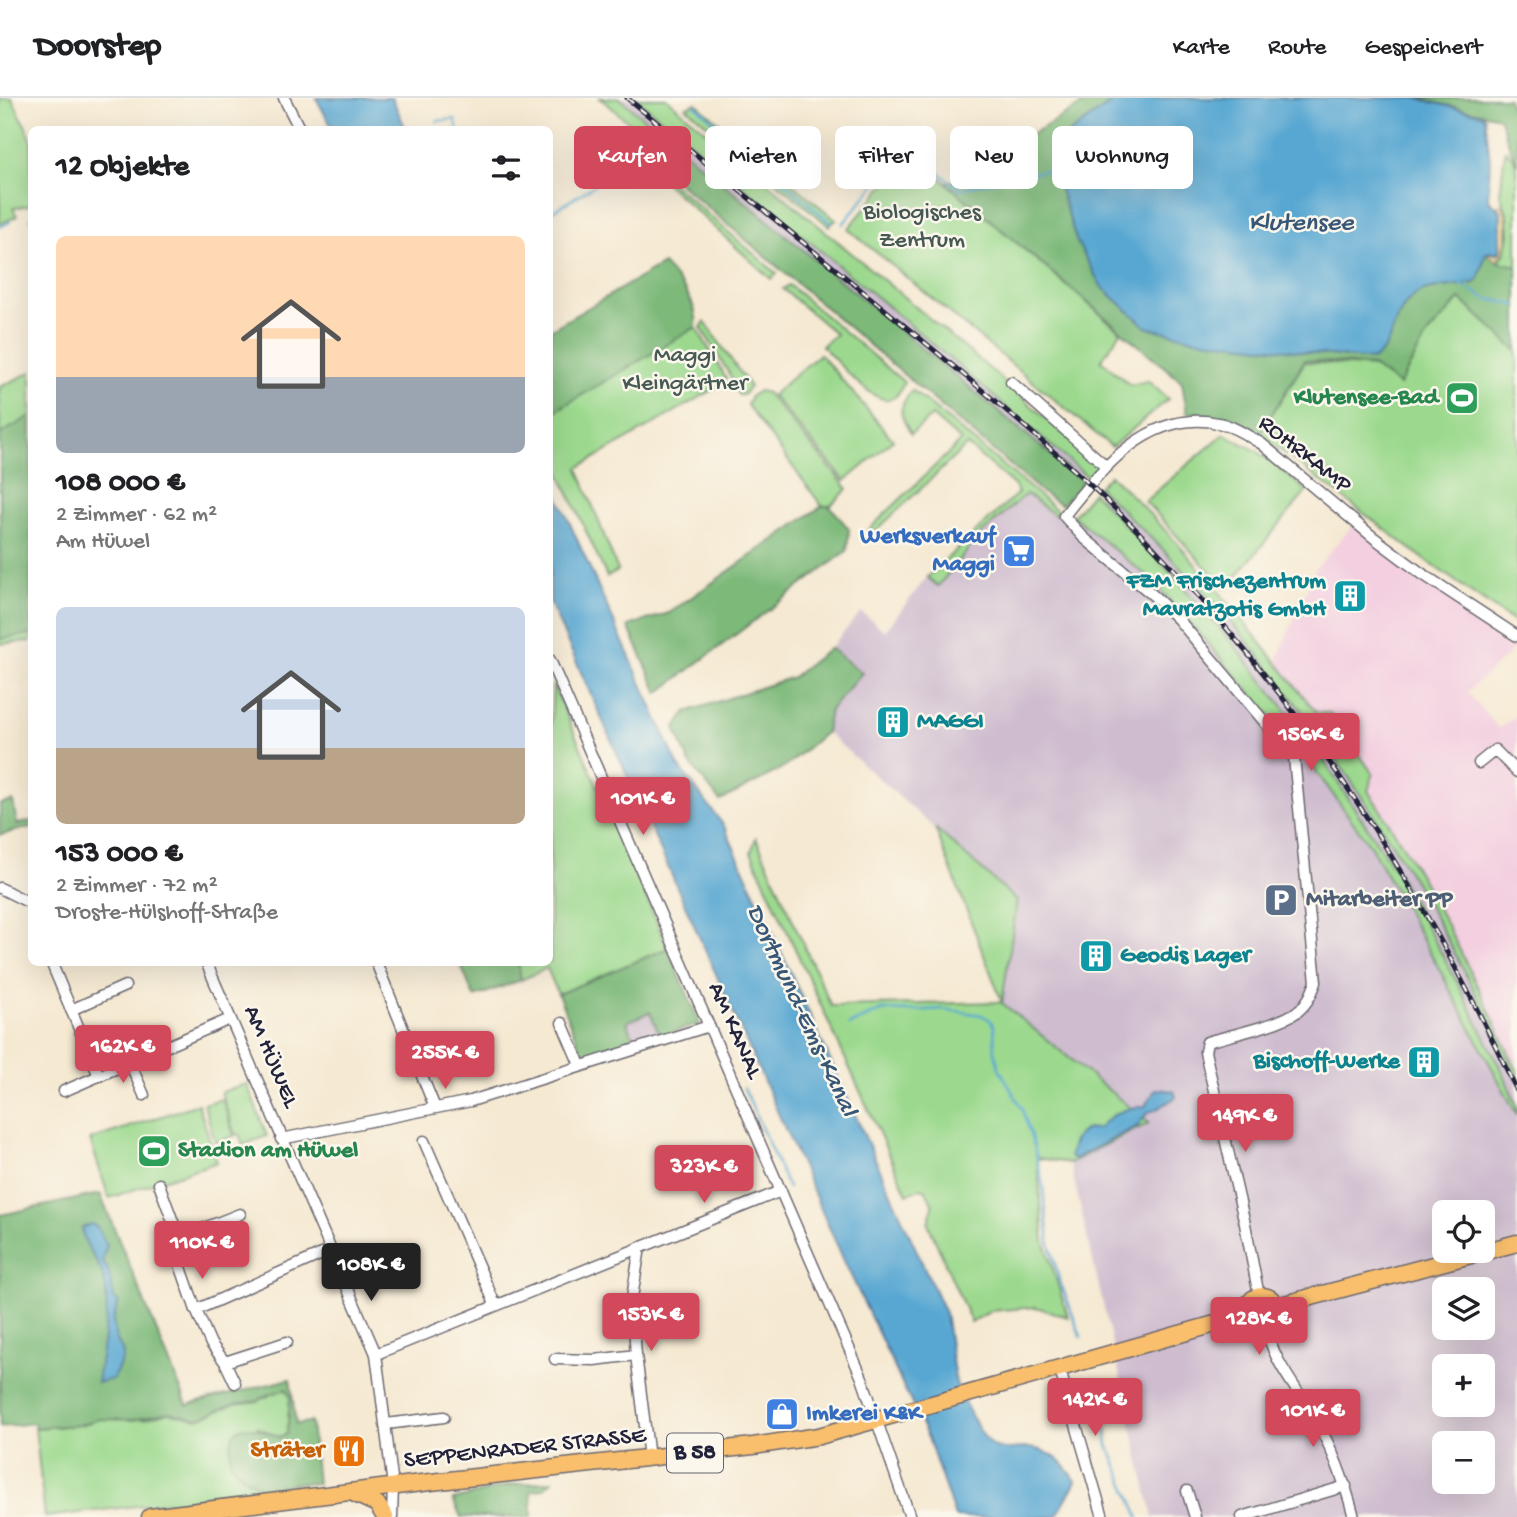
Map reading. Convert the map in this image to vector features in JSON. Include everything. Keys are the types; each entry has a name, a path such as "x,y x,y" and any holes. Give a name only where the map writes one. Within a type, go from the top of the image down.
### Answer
{"main road":[{"path":"1277,1306 1517,1243"},
{"path":"1259,1296 1270,1298 1277,1306 1275,1318 1266,1325 1254,1324 1247,1315 1249,1302 1259,1296"},
{"name":"B 58","path":"1059,1367 1247,1315"},
{"name":"SEPPENRADER STRASSE","path":"150,1517 819,1436 1059,1367"},
{"path":"349,1492 372,1500 385,1517"}],"street":[{"path":"284,98 298,126"},
{"path":"1011,382 1107,467"},
{"name":"ROHRKAMP","path":"1259,1296 1205,1052 1207,1042 1285,1018 1298,1011 1311,997 1315,982 1294,757 1178,619 1083,537 1064,516 1107,467 1154,430 1183,421 1220,423 1243,432 1262,444 1373,537 1421,573 1517,636"},
{"name":"AM KANAL","path":"553,667 862,1378 910,1517"},
{"path":"1479,764 1495,750 1517,772"},
{"path":"0,888 28,902"},
{"path":"53,966 99,1076"},
{"name":"AM HÜWEL","path":"208,966 376,1354 393,1486 392,1517"},
{"path":"378,966 435,1108"},
{"path":"71,1010 125,986"},
{"path":"64,1091 230,1018"},
{"path":"562,1023 580,1066"},
{"path":"281,1139 471,1101 709,1026"},
{"path":"130,1063 144,1095"},
{"path":"424,1141 495,1304"},
{"path":"159,1184 179,1238 178,1259 196,1310 211,1344 225,1362 235,1383"},
{"path":"376,1354 781,1191"},
{"path":"179,1238 240,1214"},
{"path":"640,1247 632,1298 649,1458"},
{"path":"196,1310 331,1250"},
{"path":"1266,1325 1271,1347 1317,1422 1340,1470 1354,1517"},
{"path":"225,1362 287,1342"},
{"path":"555,1359 594,1360 636,1354"},
{"path":"1059,1367 1103,1517"},
{"path":"386,1424 444,1417"},
{"path":"1242,1517 1346,1486"},
{"path":"1187,1491 1195,1517"}],"shaded area":[{"path":"619,98 636,98 670,126 653,126"},
{"path":"691,144 705,155 705,169 691,157"},
{"path":"729,189 746,189 1083,472 1078,477"},
{"path":"1103,492 1180,566 1241,634 1305,714 1370,808 1412,875 1452,947 1502,1046 1517,1080 1517,1107 1503,1073 1455,978 1399,876 1314,746 1234,645 1099,497"},
{"path":"1027,494 1054,515 1073,516 1153,581 1300,748 1371,847 1517,1115 1517,1517 1153,1517 1070,1163 1148,1123 1002,1003 1017,901 826,732 830,710 862,673 830,648 861,612 885,631 927,577 938,586 980,535"},
{"path":"1354,524 1517,638 1515,648 1467,692 1499,729 1517,715 1517,1070 1441,913 1392,826 1317,713 1276,662 1316,568"},
{"path":"651,1012 660,1036 636,1044 627,1022"}],"green space":[{"path":"0,98 12,98 28,132 28,206 13,208 17,216 0,224"},
{"path":"600,98 619,98 653,126 633,126"},
{"path":"636,98 666,98 705,131 705,155 691,144 691,126 670,126"},
{"path":"1093,98 1118,98 1080,126 1052,126 1052,189 1128,189 1293,350 1372,360 1386,346 1403,308 1410,300 1431,289 1475,283 1486,253 1498,262 1517,266 1517,351 1460,299 1427,335 1399,385 1373,366 1305,360 1259,435 1215,417 1187,413 1182,382 953,189 1038,189 1038,131"},
{"path":"1416,98 1508,98 1517,125 1517,166 1499,117"},
{"path":"696,103 724,126 709,126 686,107"},
{"path":"1505,150 1517,167 1517,266 1498,262 1505,253 1509,235 1508,215 1500,194"},
{"path":"691,157 705,169 705,189 730,189 1083,482 1062,505 1044,494 686,189 691,189"},
{"name":"Biologisches Zentrum","path":"936,174 1121,332 1101,360 1130,385 1148,381 1168,399 1112,447 848,229 881,189 936,189"},
{"path":"672,189 679,189 777,274 771,279"},
{"path":"746,189 775,189 997,375 1100,466 1089,478"},
{"path":"785,189 799,189 836,220 829,226"},
{"path":"663,264 691,301 696,318 696,327 553,412 553,328"},
{"path":"789,285 904,382 897,395 882,399 864,388 844,370 822,346 836,334 783,289"},
{"path":"1460,299 1517,351 1517,624 1428,562 1259,434 1305,362 1373,367 1399,385 1427,335"},
{"path":"705,322 750,387 743,395 739,395 732,386 731,377 701,327"},
{"name":"Maggi Kleingärtner","path":"696,327 726,378 726,382 578,468 618,571 607,577 553,459 553,412"},
{"path":"820,354 893,440 845,481 772,395"},
{"path":"28,373 28,641 0,644 0,387"},
{"path":"912,390 1058,511 1055,515 1026,494 980,535 938,586 927,577 1018,493 1015,486 967,445 864,542 861,537 961,441 932,416 911,434 901,412"},
{"path":"759,391 767,393 848,489 830,506 822,506 747,405 751,396"},
{"path":"28,418 28,634 0,639 0,434"},
{"path":"1224,434 1257,451 1307,491 1226,589 1145,501"},
{"path":"1110,475 1192,560 1317,713 1330,713 1373,774 1368,791 1410,858 1448,928 1517,1070 1517,1080 1428,904 1359,793 1283,686 1225,615 1098,487"},
{"path":"1093,492 1162,563 1234,645 1314,746 1399,876 1503,1073 1517,1106 1517,1115 1371,847 1300,749 1153,581 1073,516"},
{"path":"822,506 830,506 849,529 847,551 658,693 628,626 669,613"},
{"path":"830,648 862,673 830,710 826,732 785,767 720,801 689,762 675,728 686,712 793,677"},
{"path":"553,684 668,948 558,994 547,968 521,980 519,966 553,966"},
{"path":"13,801 17,824 28,822 28,828 0,835 0,804"},
{"path":"935,828 1017,901 1002,1003 1149,1123 1070,1163 1037,1158 1044,1240 1068,1317 1036,1307 991,1311 971,1322 928,1224 933,1206 926,1190 922,1188 907,1194 751,852 756,838 831,1006 1002,1002"},
{"path":"668,948 700,1024 660,1036 650,1012 627,1022 636,1044 593,1057 582,1053 558,994"},
{"path":"461,966 519,966 521,980 474,997"},
{"path":"247,1084 267,1136 243,1145 239,1134 235,1135 221,1092"},
{"path":"222,1099 234,1136 215,1142 204,1104"},
{"name":"Stadion am Hüwel","path":"198,1104 217,1162 109,1198 90,1140"},
{"path":"100,1194 187,1405 290,1379 296,1424 311,1422 317,1484 299,1483 263,1488 245,1478 231,1465 232,1439 240,1428 256,1428 279,1437 287,1434 290,1397 286,1389 258,1401 234,1404 198,1419 168,1412 134,1420 99,1419 80,1425 35,1428 34,1423 0,1427 0,1215"},
{"path":"282,1389 288,1391 290,1397 287,1434 279,1437 257,1427 245,1478 263,1488 204,1498 45,1517 35,1428 80,1425 99,1419 145,1419 168,1412 198,1419 234,1404 258,1401"},
{"path":"552,1481 543,1489 531,1491 532,1517 461,1517 453,1500 510,1485"}],"sand":[{"path":"1503,204 1507,234 1497,261 1486,253 1500,252 1501,211 1495,206"}],"water":[{"path":"316,98 392,98 405,126 331,126"},
{"name":"Klutensee","path":"1118,98 1415,98 1481,114 1485,117 1490,160 1488,199 1501,211 1500,252 1486,253 1478,280 1474,283 1431,289 1410,300 1403,308 1380,354 1372,360 1194,339 1146,327 1101,286 1077,242 1060,189 1193,189 1193,126 1080,126"},
{"name":"Dortmund-Ems-Kanal","path":"553,486 678,765 724,826 945,1313 956,1382 972,1417 993,1446 1038,1449 1062,1464 1076,1481 1056,1517 955,1517 928,1438 846,1265 553,610"},
{"path":"1156,1089 1174,1091 1176,1097 1148,1112 1138,1126 1074,1159 1070,1157 1075,1140 1081,1132 1098,1129 1113,1115 1125,1110 1145,1106"},
{"path":"91,1224 97,1227 107,1245 102,1261 108,1270 114,1298 119,1302 113,1321 116,1338 123,1352 113,1379 97,1383 106,1298 102,1273 83,1234 82,1228"}],"waterway":[{"path":"695,105 831,223"},
{"path":"437,121 455,119 457,126"},
{"path":"843,224 901,153 911,151 960,189 1052,171"},
{"path":"553,211 588,189"},
{"path":"0,227 10,222"},
{"path":"1461,285 1488,299 1517,305"},
{"path":"849,1025 883,1010 942,1009 982,1015 990,1020 994,1027 995,1053 999,1068 1022,1109 1034,1146 1043,1186 1049,1241 1059,1279 1081,1337"},
{"path":"744,1088 788,1188"},
{"path":"1096,1385 1102,1404 1108,1445 1139,1517"}],"railway":[{"path":"627,98 1030,431 1093,487 1210,609 1312,737 1358,804 1442,943 1517,1091"}],"place":[{"name":"Klutensee-Bad","path":"1462,398"},
{"name":"Werksverkauf Maggi","path":"1019,551"},
{"name":"FZM Frischezentrum Mavratzotis GmbH","path":"1350,596"},
{"name":"MAGGI","path":"893,722"},
{"name":"Mitarbeiter PP","path":"1281,900"},
{"name":"Geodis Lager","path":"1096,956"},
{"name":"Bischoff-Werke","path":"1424,1062"},
{"name":"Stadion am Hüwel","path":"154,1151"},
{"name":"Imkerei K&K","path":"782,1414"},
{"name":"Sträter","path":"349,1451"}]}
